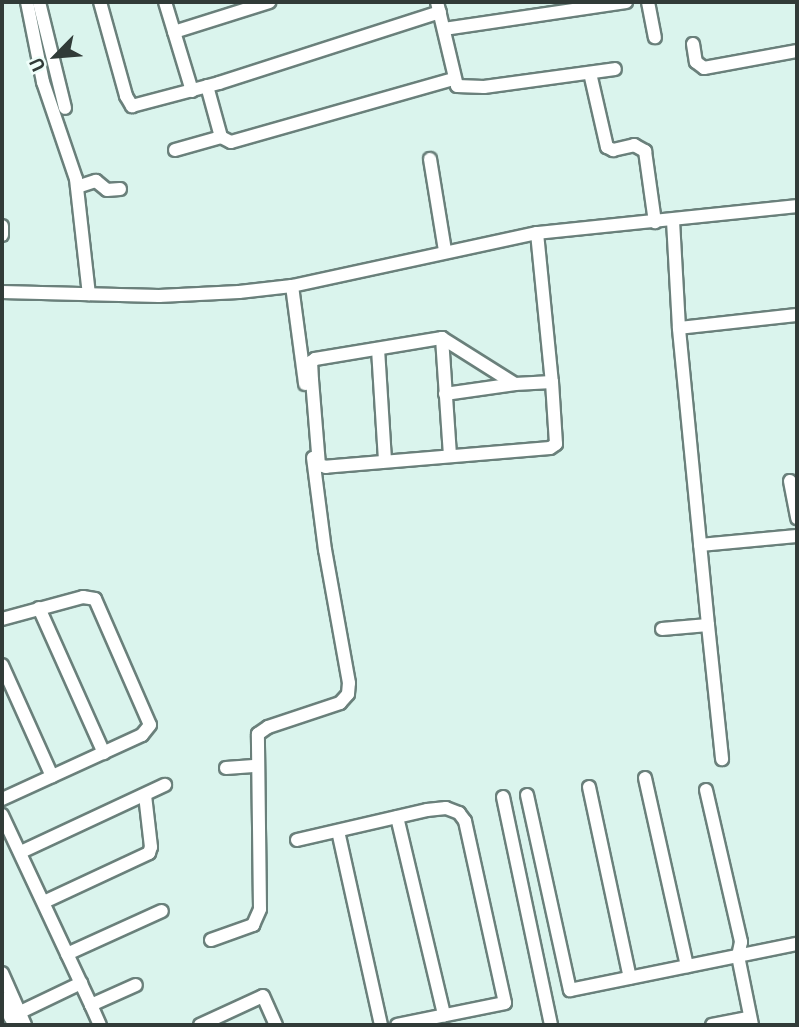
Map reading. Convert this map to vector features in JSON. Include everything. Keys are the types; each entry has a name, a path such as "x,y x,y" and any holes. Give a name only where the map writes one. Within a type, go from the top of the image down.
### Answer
{"street":[{"path":"27,2 43,82 77,187 89,294"},
{"path":"39,2 65,108"},
{"path":"100,2 132,106 192,91 438,7 457,86 466,89 615,69"},
{"path":"165,2 192,91"},
{"path":"174,32 269,2"},
{"path":"444,29 583,5 626,2"},
{"path":"648,2 655,37"},
{"path":"692,44 696,62 704,68 797,51"},
{"path":"590,73 607,147 613,150 634,145 645,151 655,222"},
{"path":"175,150 221,137 231,142 454,79"},
{"path":"207,86 221,137"},
{"path":"430,159 445,251"},
{"path":"77,187 96,181 107,190 120,189"},
{"path":"2,292 159,296 292,286 537,233 797,205"},
{"path":"673,220 679,328 722,759"},
{"path":"2,226 2,236"},
{"path":"317,465 326,467 553,446 557,440 537,233"},
{"path":"211,940 253,925 260,909 256,741 262,730 340,703 348,694 349,683 325,550 317,465 292,286"},
{"path":"679,328 797,315"},
{"path":"317,465 312,362 315,359 442,338 515,384"},
{"path":"442,338 450,456"},
{"path":"378,349 384,460"},
{"path":"445,394 515,384 552,382"},
{"path":"790,481 797,518"},
{"path":"700,545 797,536"},
{"path":"2,619 89,597 98,603 150,725 147,732 2,799"},
{"path":"39,608 104,753"},
{"path":"662,629 708,625"},
{"path":"2,665 52,776"},
{"path":"226,768 257,766"},
{"path":"645,778 687,967"},
{"path":"21,852 165,785"},
{"path":"589,787 630,978"},
{"path":"706,790 741,942 738,956 751,1021 712,1025"},
{"path":"44,902 149,853 151,847 145,794"},
{"path":"527,795 570,990 797,944"},
{"path":"503,797 551,1025"},
{"path":"298,840 446,808 459,813 465,821 505,1003 397,1025"},
{"path":"2,815 100,1025"},
{"path":"397,817 444,1015"},
{"path":"338,831 381,1025"},
{"path":"67,954 162,911"},
{"path":"2,973 15,1018"},
{"path":"15,1018 81,983"},
{"path":"91,1005 136,985"},
{"path":"200,1025 263,996 276,1025"},
{"path":"2,998 15,1018 25,1025"}]}
